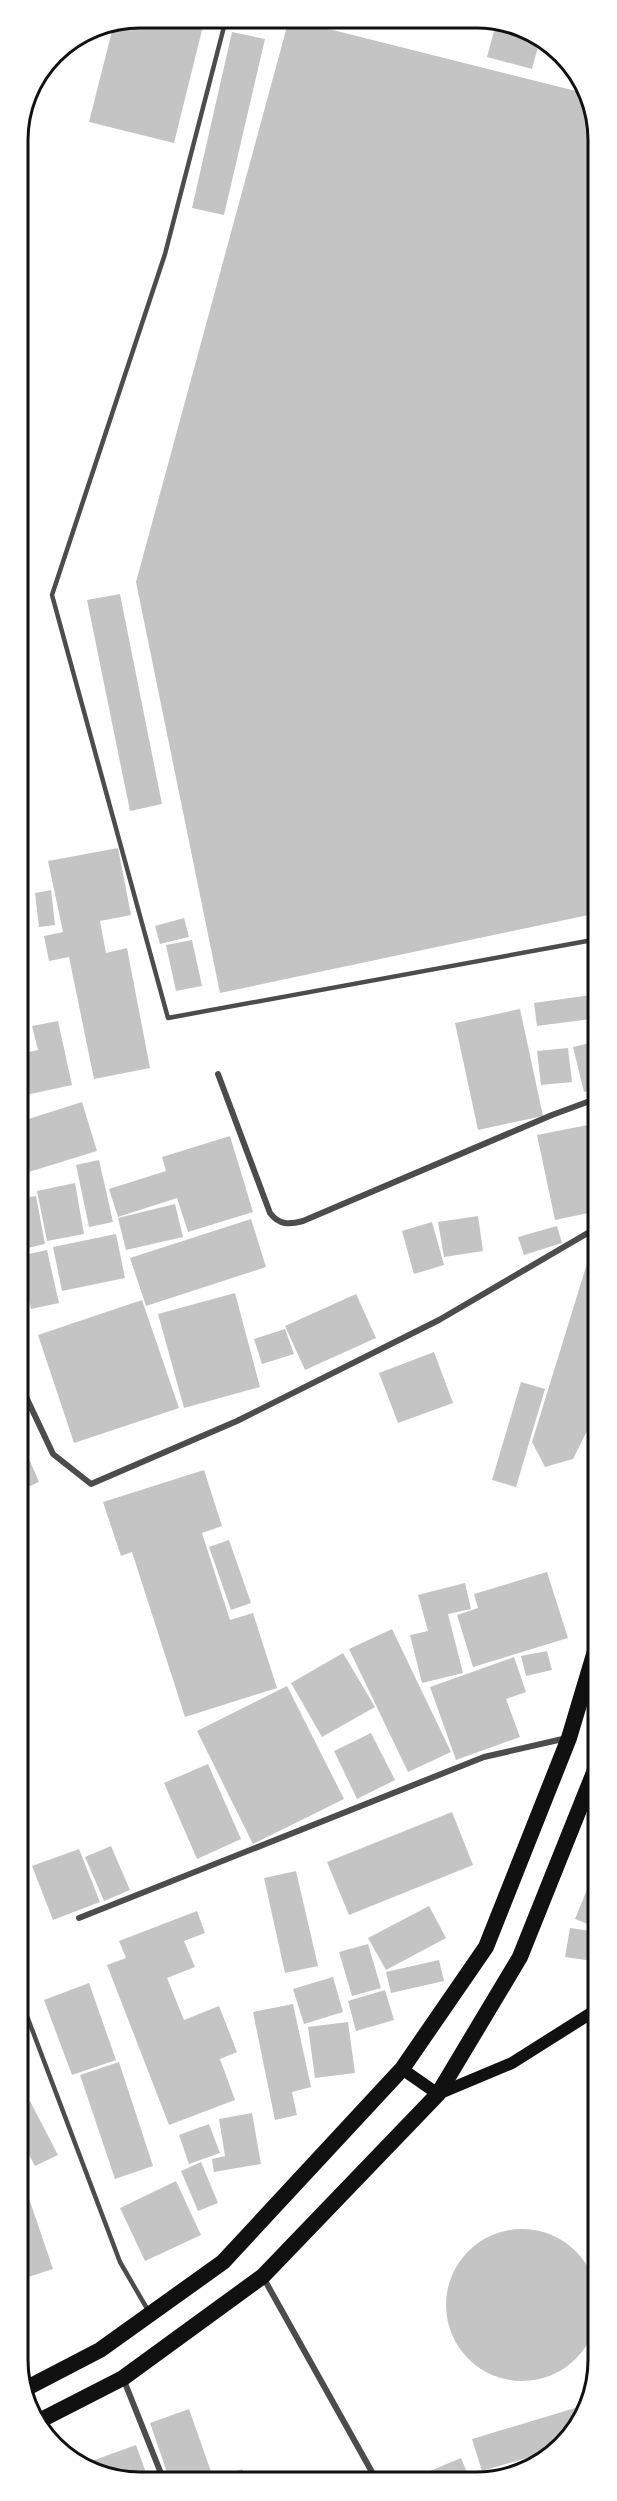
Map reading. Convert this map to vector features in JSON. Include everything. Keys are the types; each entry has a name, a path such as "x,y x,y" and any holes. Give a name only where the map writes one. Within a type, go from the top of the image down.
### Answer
{"highway":[{"path":"32,2386 100,2350 223,2262 402,2069 486,1947 569,1738 588,1674"},
{"path":"44,2418 123,2378 263,2276 438,2094 520,1957 588,1785"}],"main road":[{"path":"402,2069 438,2094 512,2063 588,2015"}],"street":[{"path":"218,1074 270,1213 275,1220 285,1224 303,1221 588,1102"},
{"path":"28,1402 53,1454 91,1484 237,1420 439,1320 588,1233"},
{"path":"78,1918 484,1757 569,1738"},
{"path":"263,2276 371,2472"},
{"path":"123,2378 160,2472"}],"lane":[{"path":"223,29 165,254 52,595 168,1018 588,941"},
{"path":"28,2019 120,2262 150,2314"}],"building":[{"path":"126,29 202,29 174,143 89,122 112,32"},
{"path":"286,29 329,29 577,91 583,104 588,126 588,915 220,993 136,582"},
{"path":"494,30 519,37 538,48 532,69 487,57"},
{"path":"232,32 265,39 224,215 192,208"},
{"path":"120,594 162,804 130,811 87,600"},
{"path":"118,848 131,915 100,921 106,953 127,948 150,1068 94,1079 69,957 49,961 44,936 63,932 48,861"},
{"path":"51,890 55,925 39,927 35,893"},
{"path":"184,918 189,937 160,944 155,926"},
{"path":"192,940 202,986 176,991 166,945"},
{"path":"588,995 588,1019 537,1026 534,1003"},
{"path":"520,1009 543,1116 478,1130 455,1023"},
{"path":"58,1021 72,1085 29,1094 29,1052 38,1050 32,1026"},
{"path":"588,1043 588,1091 584,1092 573,1047"},
{"path":"568,1048 572,1082 541,1085 537,1051"},
{"path":"82,1102 97,1151 29,1172 29,1119"},
{"path":"588,1125 588,1213 555,1220 537,1135"},
{"path":"230,1136 253,1212 188,1232 177,1198 118,1217 109,1189 166,1171 162,1157"},
{"path":"99,1160 113,1222 89,1227 76,1165"},
{"path":"75,1183 84,1234 47,1241 37,1191"},
{"path":"36,1196 45,1244 28,1248 29,1197"},
{"path":"175,1204 183,1237 126,1250 118,1218"},
{"path":"478,1216 483,1251 444,1257 438,1222"},
{"path":"251,1219 266,1267 146,1306 130,1258"},
{"path":"432,1222 444,1265 414,1274 402,1231"},
{"path":"557,1226 562,1243 524,1255 518,1237"},
{"path":"116,1234 125,1278 62,1291 53,1247"},
{"path":"47,1250 59,1303 31,1309 28,1297 28,1254"},
{"path":"588,1260 588,1429 573,1459 545,1467 532,1442"},
{"path":"235,1293 260,1387 184,1408 158,1314"},
{"path":"356,1294 376,1338 305,1370 285,1326"},
{"path":"142,1300 179,1408 74,1443 38,1335"},
{"path":"285,1329 294,1354 262,1364 254,1339"},
{"path":"434,1352 453,1403 398,1423 379,1373"},
{"path":"521,1382 545,1389 516,1487 492,1480"},
{"path":"28,1458 39,1482 28,1487"},
{"path":"204,1470 222,1526 202,1533 230,1620 253,1613 277,1688 185,1717 132,1552 121,1556 103,1502"},
{"path":"229,1540 251,1603 231,1610 209,1547"},
{"path":"547,1572 568,1638 473,1667 457,1615 478,1608 474,1594"},
{"path":"465,1583 471,1609 448,1614 463,1673 422,1683 410,1635 428,1631 418,1595"},
{"path":"392,1629 451,1752 408,1772 349,1649"},
{"path":"547,1651 552,1670 526,1676 521,1656"},
{"path":"343,1653 375,1707 322,1737 291,1683"},
{"path":"514,1657 526,1692 506,1699 520,1737 456,1760 430,1687"},
{"path":"287,1686 344,1799 253,1844 197,1731"},
{"path":"371,1733 395,1780 357,1799 334,1751"},
{"path":"208,1764 241,1839 197,1859 164,1783"},
{"path":"452,1812 473,1865 349,1915 327,1862"},
{"path":"111,1846 130,1890 104,1901 85,1857"},
{"path":"79,1849 100,1902 53,1920 32,1866"},
{"path":"296,1871 318,1966 285,1973 264,1878"},
{"path":"588,1887 588,1924 575,1919"},
{"path":"429,1906 446,1938 386,1970 368,1938"},
{"path":"197,1911 205,1933 184,1941 195,1967 167,1978 184,2020 219,2006 237,2052 220,2059 235,2100 169,2125 107,1965 126,1958 119,1941"},
{"path":"570,1928 588,1931 588,1960 565,1957"},
{"path":"368,1944 381,1988 352,1996 339,1952"},
{"path":"439,1960 444,1981 391,1993 386,1972"},
{"path":"333,1977 343,2012 304,2024 293,1989"},
{"path":"89,1983 116,2060 72,2075 44,2000"},
{"path":"385,1990 394,2020 356,2031 348,2001"},
{"path":"293,2004 311,2087 292,2092 297,2115 275,2120 253,2012"},
{"path":"348,2022 355,2073 315,2078 308,2027"},
{"path":"119,2062 153,2166 115,2179 80,2075"},
{"path":"30,2101 58,2155 35,2166 28,2153 28,2102"},
{"path":"252,2113 261,2164 214,2172 212,2159 225,2156 219,2119"},
{"path":"209,2124 220,2153 189,2164 179,2135"},
{"path":"201,2162 218,2203 198,2211 181,2171"},
{"path":"176,2181 201,2235 145,2261 120,2208"},
{"path":"28,2196 53,2269 28,2277"},
{"path":"507,2230 537,2230 564,2242 576,2251 588,2269 588,2341 576,2359 564,2368 537,2380 507,2380 480,2368 468,2359 459,2347 447,2320 447,2290 459,2263 468,2251 480,2242"},
{"path":"575,2408 576,2412 561,2434 545,2449 534,2456 482,2471 472,2439"},
{"path":"189,2409 211,2472 167,2472 150,2423"},
{"path":"136,2445 146,2472 104,2467 92,2461"},
{"path":"461,2458 467,2472 428,2472"}]}
